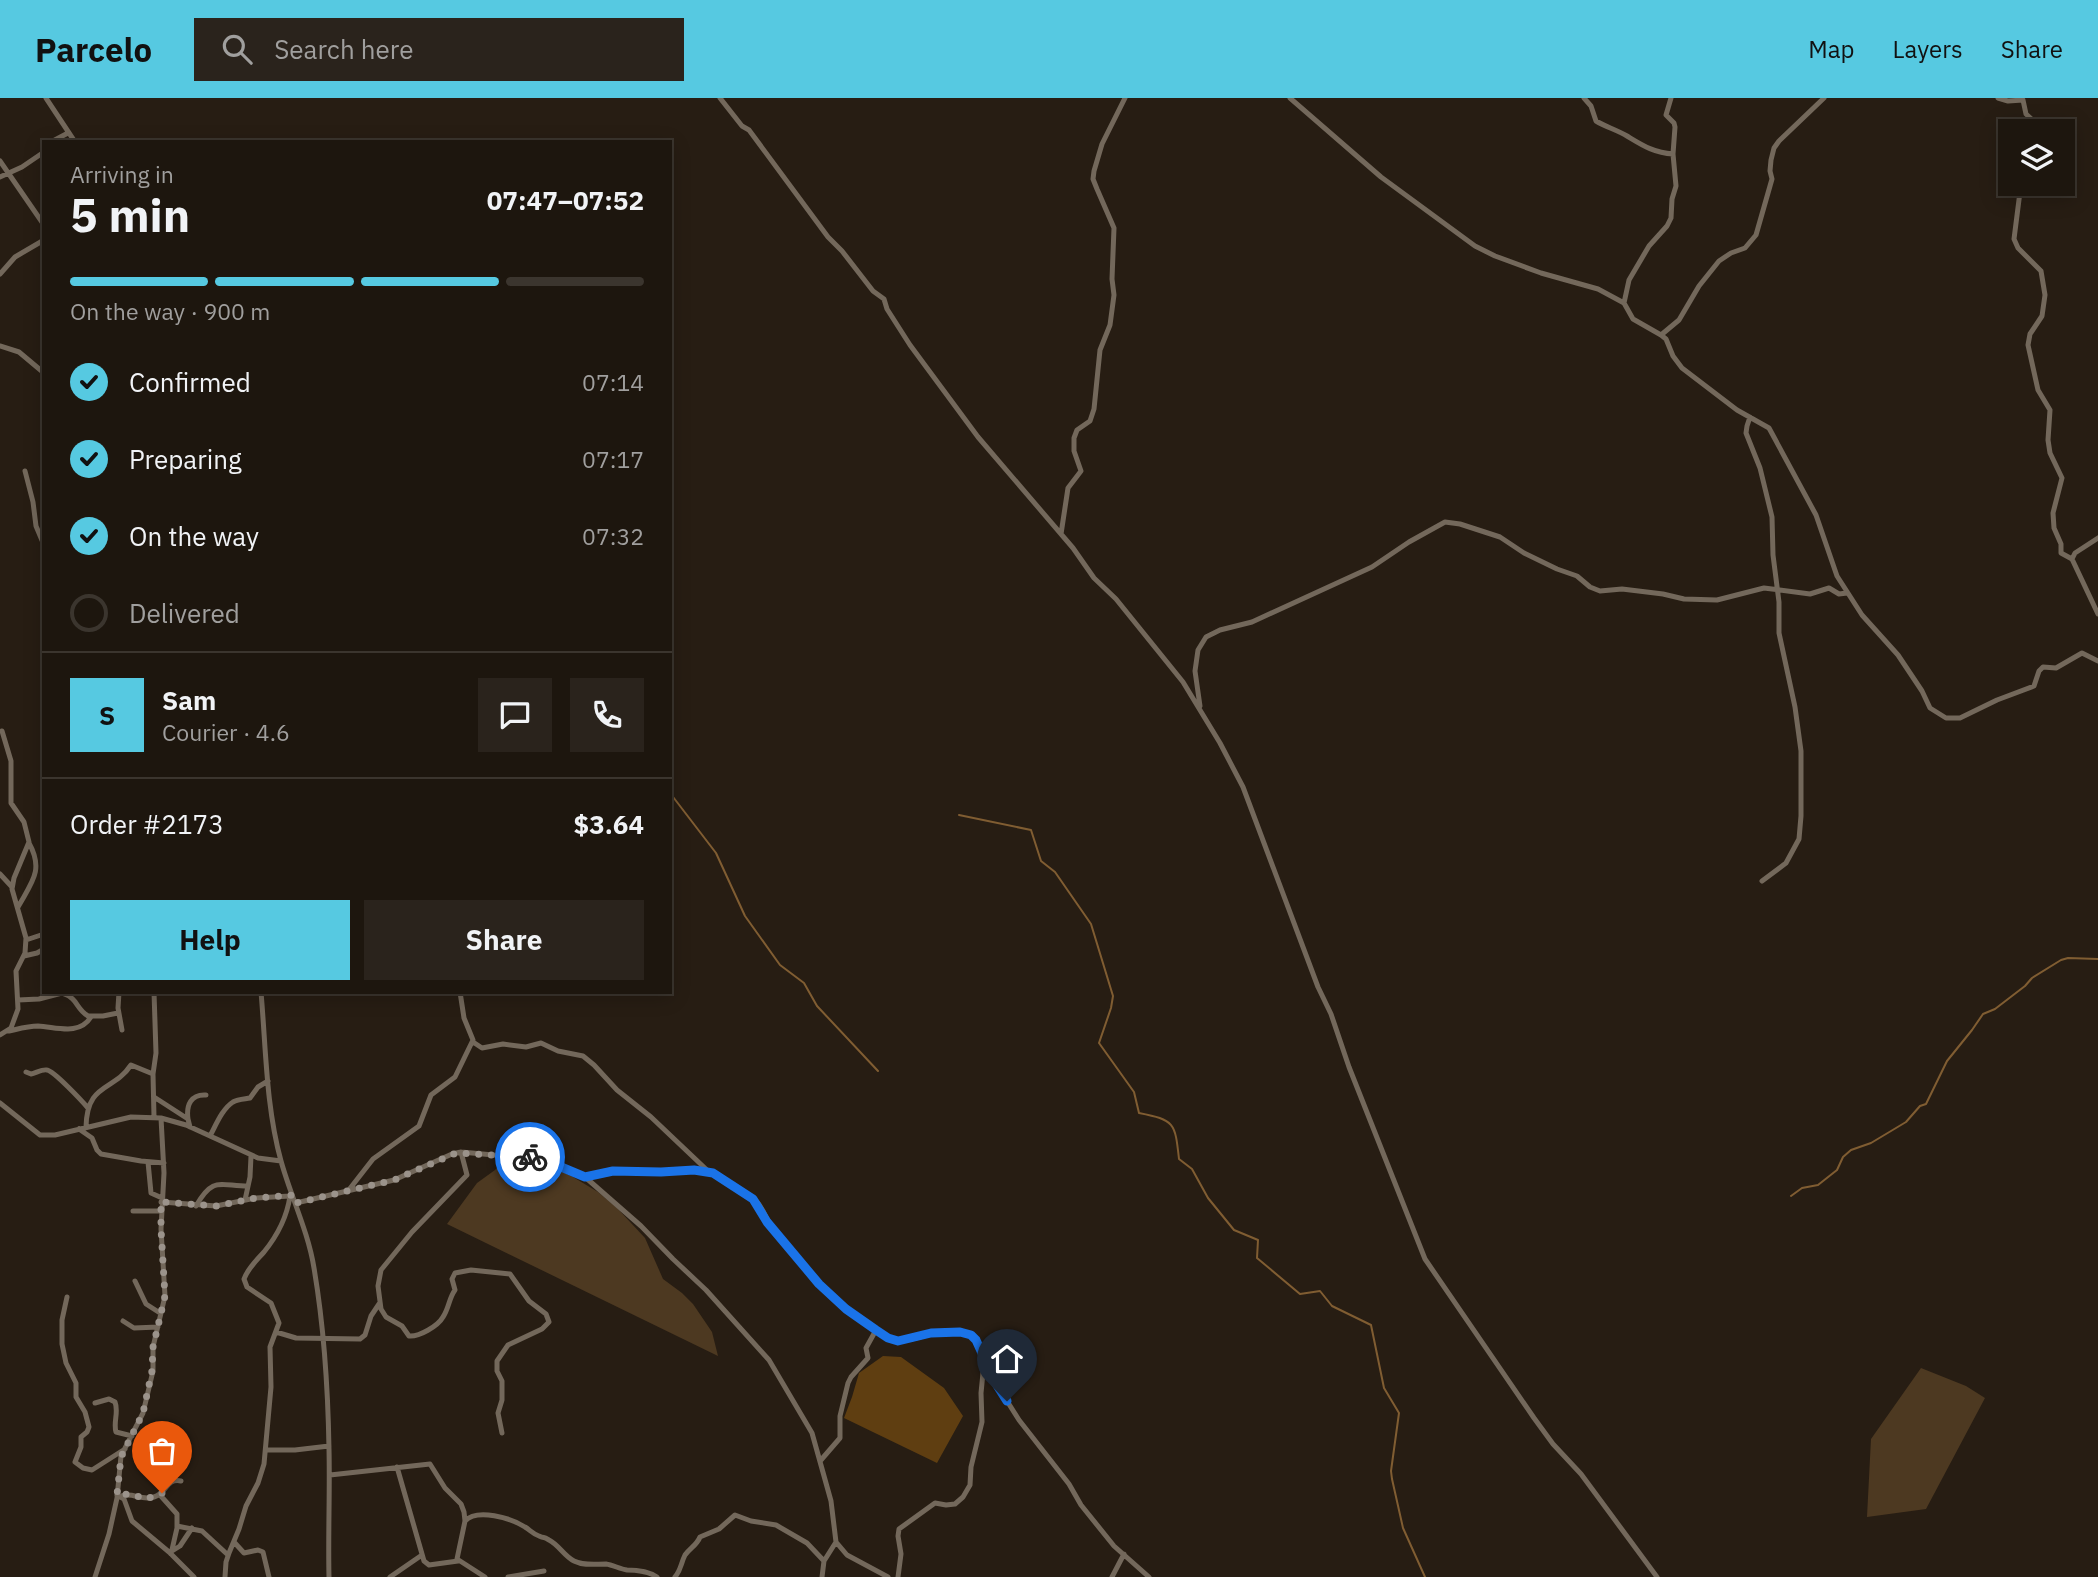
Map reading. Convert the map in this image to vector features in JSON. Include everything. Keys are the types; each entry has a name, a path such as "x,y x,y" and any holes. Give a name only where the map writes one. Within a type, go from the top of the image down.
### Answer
{"street":[{"path":"46,98 73,140"},
{"path":"720,98 742,126 749,130 828,237 873,291 884,299 887,309 906,339 966,423 1084,560 1094,578 1116,599 1172,666 1201,710 1232,763 1247,797 1406,1216 1425,1259 1534,1418 1553,1444 1581,1474 1657,1577"},
{"path":"1061,534 1068,488 1081,471 1074,451 1074,438 1077,429 1090,421 1094,409 1100,350 1110,325 1114,300 1114,228 1093,179 1094,171 1102,144 1125,98"},
{"path":"1290,98 1381,177 1475,246 1541,273 1598,289 1624,303"},
{"path":"1584,98 1591,106 1596,121 1643,147 1673,154"},
{"path":"1671,98 1666,115 1675,127 1673,154 1676,186 1671,218 1649,246 1624,293 1624,303 1633,320 1661,335 1682,368 1719,397 1769,428 1816,515 1831,561 1847,593 1862,615 1898,655 1922,691 1928,706 1946,718 1960,718 1989,703 2035,686 2041,668 2058,667 2077,654 2088,655 2098,661"},
{"path":"1661,335 1679,320 1699,286 1719,261 1745,248 1752,240 1759,229 1771,183 1770,166 1774,148 1824,98"},
{"path":"1998,98 2008,101 2023,100 2026,114 2031,119"},
{"path":"55,140 68,133"},
{"path":"0,177 42,153"},
{"path":"0,160 42,222"},
{"path":"2019,196 2014,239 2018,248 2041,271 2045,299 2042,316 2028,345 2038,390 2050,410 2050,453 2062,478 2053,508 2054,528 2060,540 2061,553 2072,559 2098,614"},
{"path":"0,274 15,257 42,241"},
{"path":"0,346 19,352 42,371"},
{"path":"1750,417 1746,433 1772,517 1779,633 1795,707 1801,751 1799,839 1791,856 1762,881"},
{"path":"25,471 36,526 42,540"},
{"path":"1201,710 1195,671 1198,650 1206,637 1220,630 1252,622 1373,567 1409,542 1445,522 1476,528 1500,537 1524,553 1577,576 1590,587 1600,591 1622,589 1707,600 1764,588 1810,594 1829,588 1839,594 1847,593"},
{"path":"2072,559 2098,538"},
{"path":"2,731 11,761 11,803 24,822 29,842 36,855 37,866 32,881 18,907"},
{"path":"7,1032 16,1016 16,971 24,956 26,940 12,887 29,842"},
{"path":"0,874 12,887"},
{"path":"26,940 42,935"},
{"path":"24,956 42,950"},
{"path":"18,999 39,999 58,994"},
{"path":"64,994 74,999 82,1012 91,1017 118,1013"},
{"path":"119,994 118,1013 122,1030"},
{"path":"154,994 154,1117"},
{"path":"261,994 274,1127 291,1196 296,1203 314,1266 323,1339 330,1475 329,1577"},
{"path":"348,1191 373,1159 419,1126 431,1095 455,1077 473,1042 461,1008 460,994"},
{"path":"0,1035 36,1026 76,1028 86,1024 91,1017"},
{"path":"473,1042 482,1048 503,1044 526,1047 541,1043 558,1051 583,1056 709,1172"},
{"path":"86,1126 88,1108 99,1090 123,1076 130,1066 137,1066 153,1074"},
{"path":"26,1072 32,1074 44,1069 50,1071 88,1108"},
{"path":"210,1136 230,1104 250,1098 256,1089 268,1081"},
{"path":"190,1127 187,1113 190,1101 197,1095 206,1095"},
{"path":"154,1097 188,1119"},
{"path":"0,1102 40,1135 54,1135 131,1117 154,1117 190,1127 251,1156 281,1161"},
{"path":"95,1577 119,1496 119,1471 125,1449 143,1413 152,1371 152,1350 165,1296 161,1118"},
{"path":"78,1128 92,1138 101,1154 164,1163"},
{"path":"276,1332 296,1338 363,1338 379,1308 379,1278 384,1265 466,1177 468,1173 461,1152"},
{"path":"296,1203 394,1180 461,1152 537,1159 585,1177 641,1226 706,1290 759,1348 779,1376 812,1433 831,1501 836,1542 847,1555 888,1577"},
{"path":"246,1200 251,1156"},
{"path":"148,1162 151,1193 161,1200 196,1206 291,1196"},
{"path":"585,1177 613,1171 709,1172 753,1199 772,1228 819,1284 846,1309 888,1338 898,1341 931,1333 960,1332 971,1335 1018,1419 1114,1546 1149,1577"},
{"path":"196,1206 205,1192 217,1183 248,1186"},
{"path":"225,1577 228,1555 264,1464 271,1387 270,1347 279,1323 273,1307 265,1297 247,1287 244,1279 279,1230 291,1196"},
{"path":"134,1211 161,1211"},
{"path":"379,1308 386,1317 402,1326 407,1334 415,1336 439,1322 444,1315 456,1287 452,1279 455,1273 471,1270 510,1274 528,1301 546,1314 549,1321 542,1329 508,1345 497,1361 497,1371 502,1378 502,1400 498,1413 502,1433"},
{"path":"135,1281 147,1306 160,1313"},
{"path":"67,1297 62,1320 62,1344 66,1363 76,1383 76,1397 85,1412 89,1427 81,1437 75,1462 92,1470 125,1449"},
{"path":"124,1321 134,1328 158,1327"},
{"path":"821,1460 840,1438 840,1416 850,1377 868,1358 866,1348 876,1330"},
{"path":"898,1577 901,1554 898,1536 901,1527 932,1504 955,1504 970,1485 971,1467 982,1422 981,1393 985,1360"},
{"path":"94,1403 109,1399 115,1402 116,1432 131,1436"},
{"path":"266,1450 329,1446"},
{"path":"109,1459 119,1471"},
{"path":"330,1475 430,1464 445,1488 461,1504 465,1521"},
{"path":"397,1467 424,1561 429,1565 458,1561 485,1577"},
{"path":"119,1496 130,1494 146,1499 160,1495 170,1482 181,1481"},
{"path":"160,1495 176,1511 177,1526 172,1552"},
{"path":"119,1496 128,1508 132,1521 172,1552 194,1577"},
{"path":"458,1561 456,1556 465,1521 475,1514 501,1517 526,1527 539,1537 549,1539 567,1557 577,1562 633,1569 641,1573 649,1572 657,1577"},
{"path":"675,1577 685,1556 697,1545 700,1537 724,1526 735,1515 776,1525 807,1543 824,1561"},
{"path":"177,1526 207,1534 228,1555"},
{"path":"172,1552 180,1546 192,1528"},
{"path":"234,1542 244,1553 258,1550 263,1552 269,1577"},
{"path":"822,1577 824,1561 836,1542"},
{"path":"1112,1577 1124,1554"},
{"path":"390,1577 422,1555"},
{"path":"508,1577 544,1571"}],"shaded area":[{"path":"513,1148 573,1177 598,1192 617,1208 645,1238 663,1279 693,1304 712,1332 718,1356 447,1224 477,1183 495,1170"},
{"path":"883,1356 901,1357 944,1388 963,1416 937,1463 844,1418 859,1373"},
{"path":"1921,1368 1966,1386 1985,1398 1926,1509 1867,1517 1871,1439"}],"waterway":[{"path":"672,796 716,853 745,916 780,965 804,983 817,1006 878,1071"},
{"path":"959,815 1031,830 1041,861 1055,872 1091,924 1113,996 1099,1043 1134,1092 1139,1113 1160,1118 1171,1125 1179,1159 1192,1169 1208,1198 1234,1230 1258,1240 1257,1258 1300,1294 1320,1291 1332,1306 1371,1325 1384,1388 1399,1413 1392,1479 1403,1528 1425,1577"},
{"path":"1791,1196 1802,1188 1818,1185 1837,1170 1843,1157 1851,1150 1871,1143 1906,1122 1920,1106 1926,1104 1947,1061 1983,1014 1995,1009 2032,978 2061,960 2098,959"}],"way so far":[{"path":"162,1493 146,1499 130,1494 117,1495 121,1457 143,1413 152,1371 153,1347 165,1296 161,1202 216,1206 256,1198 293,1195 296,1203 394,1180 456,1153 530,1157"}],"route":[{"path":"530,1157 585,1177 613,1171 703,1170 713,1173 757,1202 767,1222 819,1284 846,1309 888,1338 898,1341 931,1333 960,1332 971,1335 1007,1401"}]}
